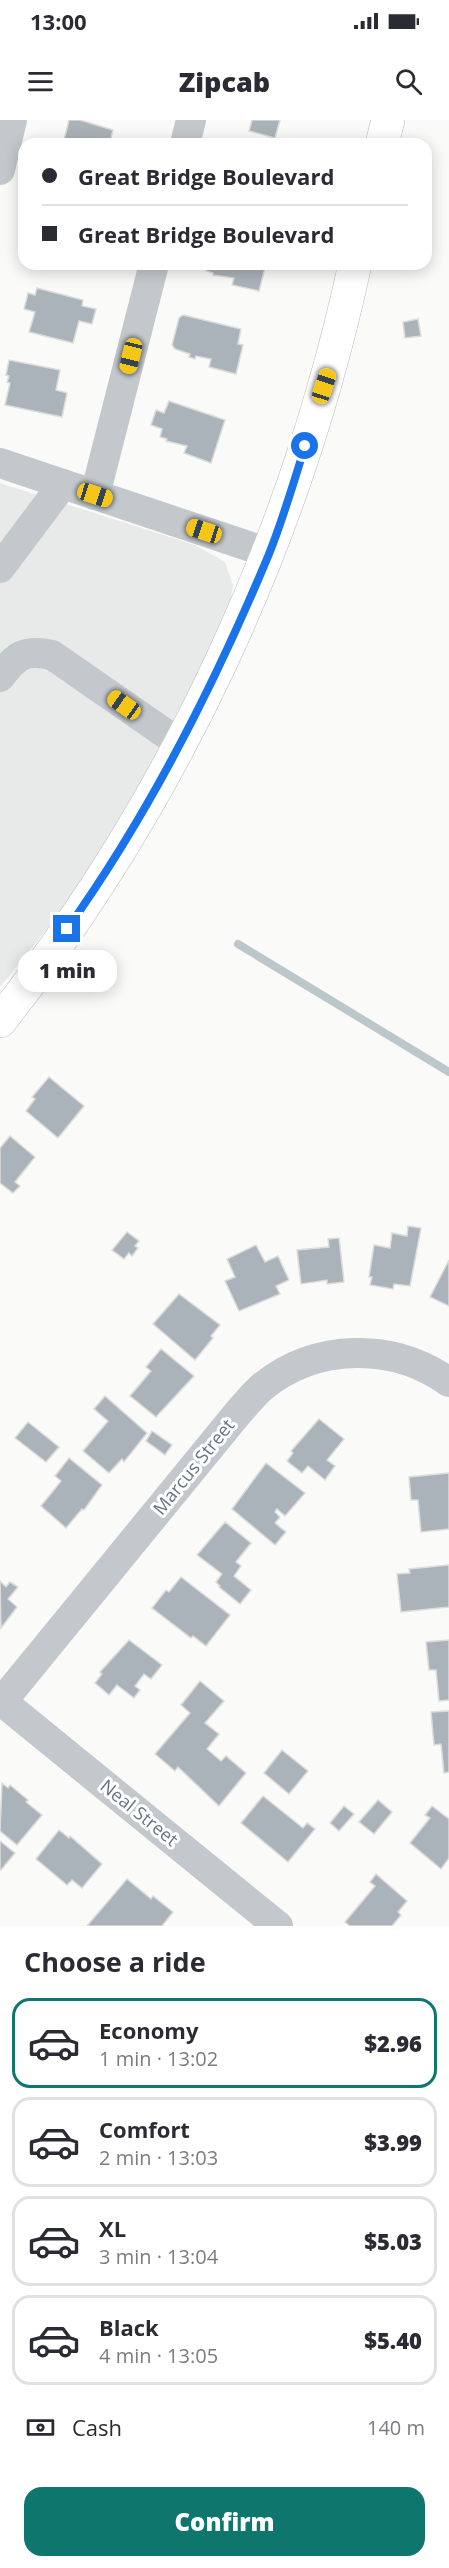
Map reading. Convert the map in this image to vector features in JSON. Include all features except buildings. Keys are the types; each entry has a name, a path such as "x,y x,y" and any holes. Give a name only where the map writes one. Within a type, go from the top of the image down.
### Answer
{"main road":[{"path":"384,138 388,120"},
{"path":"0,1021 98,886 119,852 209,685 269,553 331,366 354,270"}],"street":[{"path":"0,170 12,120"},
{"path":"186,138 191,120"},
{"path":"95,495 152,270"},
{"path":"0,463 269,553"},
{"path":"0,568 63,484"},
{"path":"0,677 9,665 22,655 34,651 52,655 179,743"},
{"name":"Marcus Street","path":"1,1702 260,1388 277,1376 313,1359 346,1353 394,1355 421,1365 449,1382"},
{"name":"Neal Street","path":"1,1702 278,1926"}],"shaded area":[{"path":"0,483 195,545 225,562 233,585 229,613 144,776 72,898 0,987"}],"waterway":[{"path":"238,944 449,1072"}],"route":[{"path":"67,929 119,852 209,685 269,553 305,446"}]}
